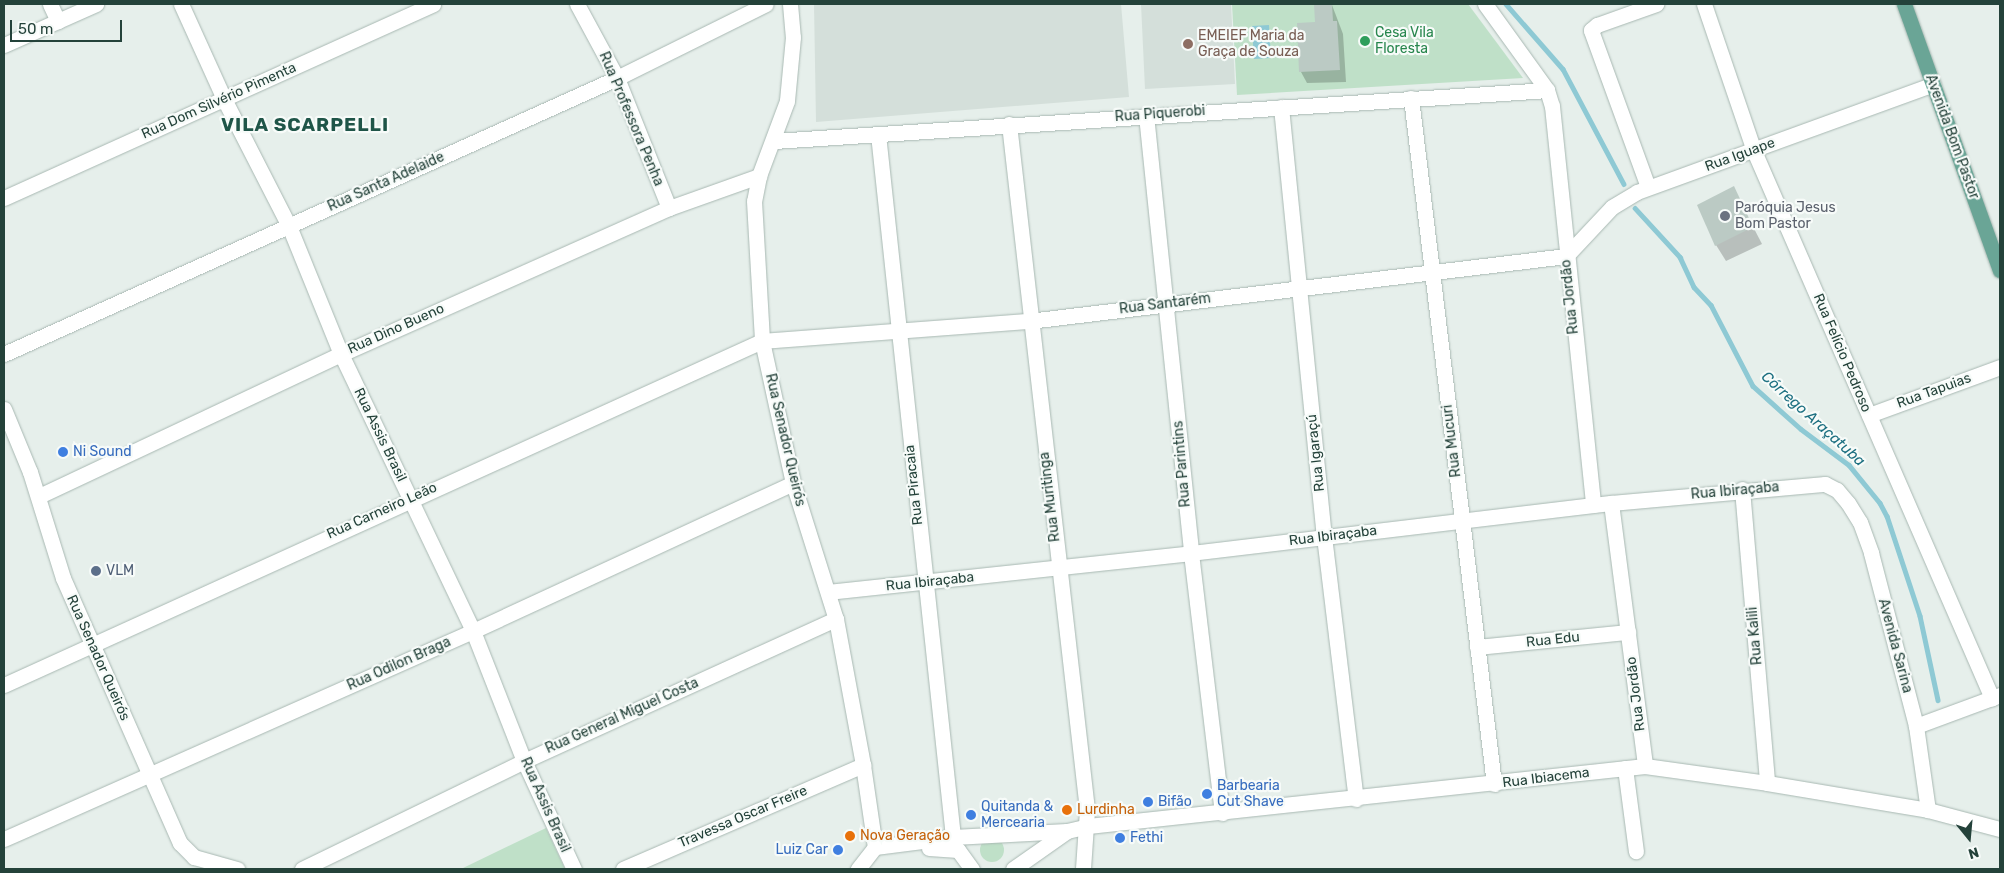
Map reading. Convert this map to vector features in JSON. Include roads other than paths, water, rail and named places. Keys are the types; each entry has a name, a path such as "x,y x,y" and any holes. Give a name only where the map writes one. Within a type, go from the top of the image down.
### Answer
{"main road":[{"name":"Avenida Bom Pastor","path":"1904,4 2000,270"}],"street":[{"path":"50,4 58,21"},
{"path":"4,45 96,4"},
{"name":"Rua Assis Brasil","path":"181,4 224,99 289,226 341,354 473,631 524,761 574,869"},
{"name":"Rua Dom Silvério Pimenta","path":"4,198 433,4"},
{"name":"Rua Professora Penha","path":"577,4 617,78 670,208"},
{"name":"Rua Santa Adelaide","path":"4,354 617,78 766,4"},
{"name":"Rua Senador Queirós","path":"790,4 792,37 787,101 774,142 759,176 754,202 762,341 793,483 836,619 863,765 875,847"},
{"path":"1485,4 1547,90"},
{"path":"1648,187 1591,30 1597,25 1656,4"},
{"name":"Rua Felício Pedroso","path":"1704,4 1754,151 1869,415 1996,696"},
{"name":"Rua Iguape","path":"1566,256 1612,207 1648,187 1754,151 1933,84"},
{"name":"Rua Piquerobi","path":"774,142 1009,124 1547,90"},
{"name":"Rua Jordão","path":"1547,90 1554,125 1593,505"},
{"name":"Rua Mucuri","path":"1411,98 1494,784"},
{"name":"Rua Igaraçú","path":"1281,106 1324,536 1356,799"},
{"name":"Rua Parintins","path":"1146,115 1167,304 1191,554 1222,813"},
{"name":"Rua Muritinga","path":"1009,124 1029,320 1088,826 1083,869"},
{"name":"Rua Piracaia","path":"878,134 897,332 953,837"},
{"name":"Rua Dino Bueno","path":"39,496 341,354 670,208 759,176"},
{"name":"Rua Santarém","path":"762,341 897,332 1029,320 1566,256"},
{"name":"Rua Carneiro Leão","path":"4,685 410,498 762,341"},
{"name":"Rua Tapuias","path":"1869,415 2000,367"},
{"name":"Rua Senador Queirós","path":"4,409 39,496 63,578 184,848 194,857 237,869"},
{"name":"Rua Odilon Braga","path":"4,839 473,631 793,483"},
{"name":"Rua Ibiraçaba","path":"828,592 925,584 1191,554 1324,536 1742,489 1814,484 1837,490"},
{"name":"Rua Kalili","path":"1742,489 1768,783"},
{"name":"Avenida Sarina","path":"1837,490 1860,522 1871,553 1916,726 1928,810"},
{"name":"Rua Jordão","path":"1611,503 1645,766"},
{"name":"Rua General Miguel Costa","path":"302,869 524,761 836,619"},
{"name":"Rua Edu","path":"1477,648 1628,632"},
{"path":"1916,726 1996,696"},
{"name":"Travessa Oscar Freire","path":"623,869 863,765"},
{"name":"Rua Ibiacema","path":"1067,832 1088,826 1356,799 1645,766 1768,783 1928,810 2000,829"},
{"path":"1624,768 1636,851"},
{"path":"858,869 875,847 953,837 1067,832"},
{"path":"1012,869 1067,832"},
{"path":"914,842 921,848 958,850 972,869"}],"water":[{"path":"1269,25 1271,58 1254,59 1252,26"}],"waterway":[{"name":"Córrego Araçatuba","path":"1506,4 1563,69 1624,184"},
{"name":"Córrego Araçatuba","path":"1635,208 1680,257 1694,287 1711,305 1753,386 1801,429 1849,465 1880,503 1887,516 1920,616 1938,700"}],"place":[{"name":"Cesa Vila Floresta","path":"1365,41"},
{"name":"EMEIEF Maria da Graça de Souza","path":"1188,44"},
{"name":"Paróquia Jesus Bom Pastor","path":"1725,216"},
{"name":"Ni Sound","path":"63,452"},
{"name":"VLM","path":"96,571"},
{"name":"Barbearia Cut Shave","path":"1207,794"},
{"name":"Bifão","path":"1148,802"},
{"name":"Lurdinha","path":"1067,810"},
{"name":"Quitanda & Mercearia","path":"971,815"},
{"name":"Nova Geração","path":"850,836"},
{"name":"Fethi","path":"1120,838"},
{"name":"Luiz Car","path":"838,850"}],"district":[{"name":"VILA SCARPELLI","path":"305,125"}]}
